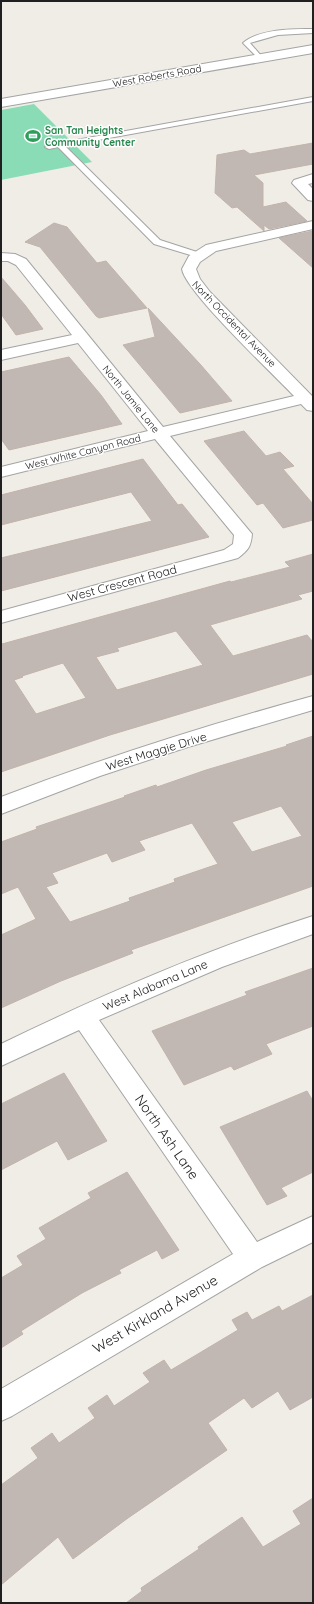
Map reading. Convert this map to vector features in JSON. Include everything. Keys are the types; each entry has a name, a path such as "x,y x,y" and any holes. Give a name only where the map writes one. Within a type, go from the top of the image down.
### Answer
{"street":[{"name":"West Roberts Road","path":"1,103 313,49"},
{"path":"313,178 299,183 313,197"},
{"path":"194,259 211,248 229,242 313,225"},
{"name":"North Jamie Lane","path":"5,257 20,262 243,534 242,546"},
{"name":"North Occidental Avenue","path":"194,259 188,270 191,279 309,402"},
{"path":"1,355 82,338"},
{"name":"West White Canyon Road","path":"1,472 159,433 309,402"},
{"name":"West Crescent Road","path":"1,617 231,554 242,546"},
{"name":"West Maggie Drive","path":"1,806 92,771 181,742 313,703"},
{"name":"West Alabama Lane","path":"1,1056 83,1016 213,960 313,925"},
{"name":"North Ash Lane","path":"83,1016 252,1258"},
{"name":"West Kirkland Avenue","path":"1,1406 252,1258 313,1228"}],"lane":[{"path":"260,58 246,43 253,38 303,30 313,30"},
{"path":"49,147 313,99"},
{"path":"60,145 157,242 194,259"}],"green space":[{"name":"San Tan Heights Community Center","path":"34,104 92,162 1,180 1,110"}],"building":[{"path":"313,143 313,164 254,175 263,183 263,207 286,202 307,221 269,229 264,225 264,231 237,207 232,208 215,193 217,155 244,150 250,154"},
{"path":"54,223 67,227 97,263 106,261 147,308 99,318 96,316 40,247 25,242"},
{"path":"313,231 313,268 279,238"},
{"path":"1,277 43,329 16,335 1,314"},
{"path":"148,308 232,401 180,413 123,345 155,337"},
{"path":"69,357 101,395 122,424 9,450 1,439 1,372"},
{"path":"244,431 266,456 280,452 294,466 283,469 313,504 313,520 283,528 263,503 257,505 204,441"},
{"path":"143,459 178,505 182,504 209,537 1,591 1,558 152,521 131,492 1,525 1,495"},
{"path":"313,554 313,591 298,595 302,599 210,625 233,656 307,635 313,642 313,674 110,735 1,772 1,642 2,644 230,581 231,582 290,567 285,562","holes":["176,631 203,665 117,690 96,657 119,651 117,648","63,663 86,698 36,714 14,680"]},
{"path":"313,736 313,886 131,950 133,953 61,981 1,1008 1,935 36,919 18,887 1,894 1,842 37,829 36,827 156,785 157,787 206,770 287,746 286,745","holes":["281,806 302,836 252,852 232,822","192,823 218,864 174,879 175,882 129,898 130,901 70,922 46,887 58,883 52,873 107,853 112,862 145,850 139,841"]},
{"path":"313,968 313,1026 266,1044 272,1054 234,1070 231,1066 184,1085 152,1031 247,995 245,992"},
{"path":"64,1073 107,1141 68,1160 57,1141 1,1170 1,1104"},
{"path":"307,1091 313,1101 313,1172 281,1188 287,1196 267,1205 220,1127"},
{"path":"127,1172 179,1250 162,1259 157,1250 119,1270 121,1273 82,1293 21,1331 23,1334 1,1348 1,1278 23,1265 17,1256 46,1239 39,1228 91,1198 88,1193"},
{"path":"313,1295 313,1397 290,1410 278,1391 252,1408 244,1398 208,1423 227,1450 128,1518 73,1559 58,1537 1,1585 1,1485 38,1458 31,1448 52,1433 59,1443 95,1418 88,1408 107,1395 114,1406 150,1382 143,1373 164,1360 171,1370 238,1330 232,1320 247,1312 252,1320 279,1306 282,1311"},
{"path":"313,1498 313,1603 126,1603 142,1591 141,1588 199,1549 198,1547 242,1517 263,1547 301,1524 293,1511"}],"place":[{"name":"San Tan Heights Community Center","path":"33,136"}]}
